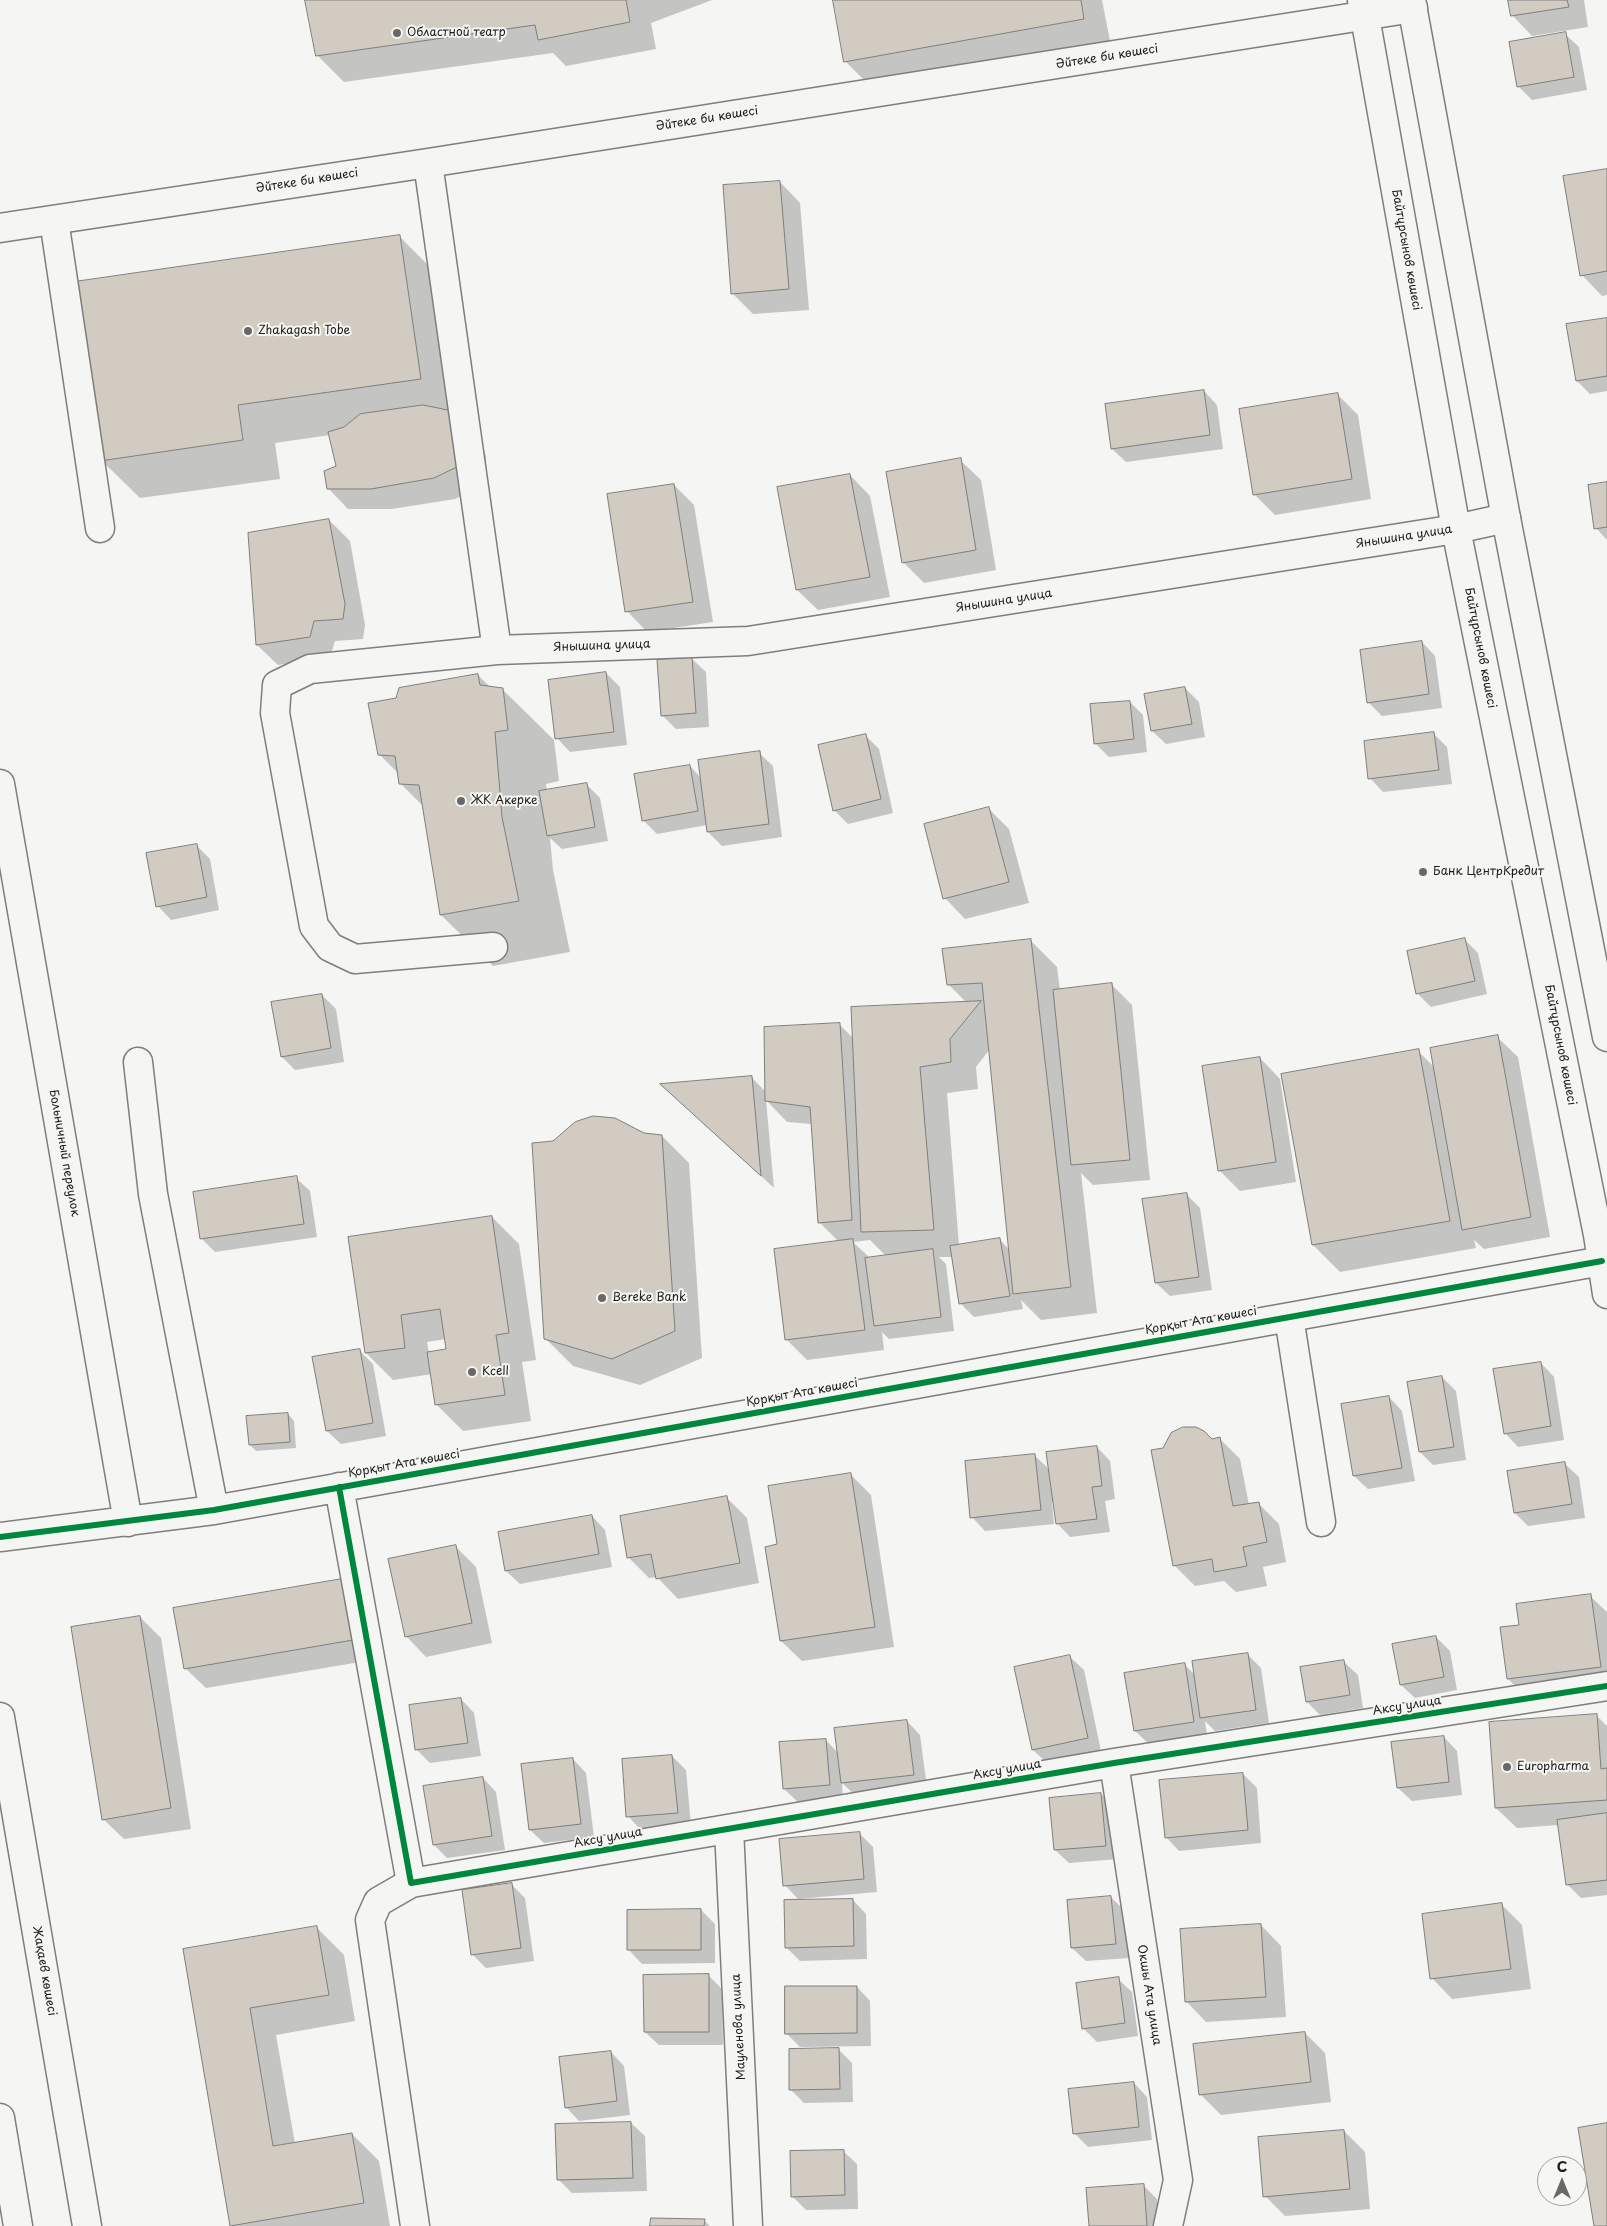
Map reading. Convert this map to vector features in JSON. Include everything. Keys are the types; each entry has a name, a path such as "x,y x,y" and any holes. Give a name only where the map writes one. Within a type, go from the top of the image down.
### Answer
{"street":[{"name":"Әйтеке би көшесі","path":"0,228 428,163 1363,8 1412,4"},
{"path":"1412,4 1506,518 1607,1036"},
{"name":"Байтұрсынов көшесі","path":"1363,8 1456,529 1604,1260 1607,1294"},
{"path":"428,163 497,650"},
{"path":"54,220 100,528"},
{"name":"Янышина улица","path":"493,947 355,960 330,947 314,926 275,713 277,685 310,669 497,650 748,641 1456,529 1506,518"},
{"name":"Больничный переулок","path":"0,784 128,1522"},
{"path":"138,1062 153,1194 214,1510"},
{"name":"Қорқыт Ата көшесі","path":"0,1537 214,1510 1604,1260"},
{"path":"1289,1317 1321,1522"},
{"path":"339,1487 411,1883 378,1902 370,1920 415,2226"},
{"name":"Аксу улица","path":"411,1883 1114,1763 1607,1686"},
{"name":"Жақаев көшесі","path":"0,1717 87,2226"},
{"name":"Окшы Ата улица","path":"1114,1763 1178,2180 1168,2226"},
{"name":"Мауленова улица","path":"729,1828 748,2226"},
{"path":"0,2118 18,2226"}],"building":[{"name":"Областной театр","path":"305,0 626,0 630,22 538,40 535,25 316,56"},
{"path":"833,0 1081,0 1084,19 844,62"},
{"path":"1508,0 1567,0 1569,7 1511,16"},
{"path":"1566,32 1574,77 1517,87 1509,42"},
{"path":"1607,169 1607,271 1580,276 1563,176"},
{"path":"780,181 789,289 731,294 723,185"},
{"name":"Zhakagash Tobe","path":"400,235 421,379 238,405 243,440 100,461 74,282"},
{"path":"1607,318 1607,376 1576,381 1566,324"},
{"path":"1204,390 1210,435 1111,449 1105,404"},
{"path":"1338,393 1352,479 1253,495 1239,409"},
{"path":"423,405 458,412 465,463 434,478 371,489 327,489 324,471 336,466 328,432 344,427 360,414"},
{"path":"961,458 976,550 902,563 886,472"},
{"path":"850,474 870,577 796,590 777,487"},
{"path":"1607,482 1607,527 1594,529 1588,485"},
{"path":"674,484 693,602 625,612 607,494"},
{"path":"329,519 345,604 343,619 314,621 310,637 256,645 248,533"},
{"path":"1422,641 1429,694 1367,703 1360,650"},
{"path":"692,657 696,713 661,716 657,660"},
{"path":"606,672 614,732 555,739 548,680"},
{"name":"ЖК Акерке","path":"478,674 480,685 503,688 508,730 495,732 502,817 519,901 440,915 419,785 399,784 395,756 378,755 368,703 396,698 399,688"},
{"path":"1185,687 1192,724 1151,731 1144,694"},
{"path":"1130,701 1134,739 1094,744 1090,704"},
{"path":"1434,732 1439,770 1368,779 1364,741"},
{"path":"866,734 881,799 833,811 818,745"},
{"path":"760,751 769,824 707,832 698,760"},
{"path":"690,765 698,811 642,821 634,774"},
{"path":"587,783 595,827 547,836 539,791"},
{"path":"989,807 1009,882 943,899 924,824"},
{"path":"197,844 207,897 156,907 146,853"},
{"path":"1465,938 1475,981 1416,994 1407,951"},
{"path":"1031,939 1071,1287 1013,1294 982,983 947,985 942,949"},
{"path":"1112,983 1130,1160 1071,1165 1053,990"},
{"path":"322,994 331,1048 281,1057 271,1002"},
{"path":"981,1001 950,1039 951,1062 920,1067 934,1230 861,1232 851,1007"},
{"path":"840,1023 852,1220 818,1223 810,1107 765,1101 764,1027"},
{"path":"1498,1035 1531,1217 1462,1230 1430,1048"},
{"path":"1419,1049 1450,1221 1312,1245 1281,1074"},
{"path":"1260,1057 1276,1162 1218,1171 1202,1066"},
{"path":"752,1076 761,1176 660,1084"},
{"path":"593,1116 615,1118 644,1133 662,1135 675,1331 612,1359 544,1339 532,1143 553,1141 575,1122"},
{"path":"297,1176 304,1224 200,1239 193,1192"},
{"path":"1187,1193 1199,1277 1155,1283 1142,1199"},
{"path":"492,1216 509,1333 496,1335 505,1395 435,1405 427,1352 446,1349 440,1309 401,1315 405,1348 365,1353 348,1237"},
{"path":"1000,1238 1010,1296 959,1304 950,1246"},
{"path":"853,1239 865,1330 785,1340 774,1249"},
{"path":"933,1249 941,1317 874,1326 865,1258"},
{"path":"360,1349 373,1423 326,1431 312,1357"},
{"path":"1541,1362 1551,1426 1504,1434 1493,1369"},
{"path":"1442,1376 1454,1447 1419,1452 1407,1382"},
{"path":"1389,1396 1402,1468 1353,1476 1341,1404"},
{"path":"288,1413 290,1442 249,1445 246,1416"},
{"path":"1183,1427 1196,1427 1204,1431 1212,1439 1220,1437 1233,1506 1259,1502 1267,1542 1243,1547 1247,1566 1214,1572 1212,1559 1173,1566 1151,1450 1163,1448 1171,1433"},
{"path":"1097,1446 1102,1486 1092,1487 1097,1519 1056,1524 1046,1452"},
{"path":"1035,1454 1041,1510 970,1518 965,1461"},
{"path":"1565,1462 1572,1504 1514,1513 1507,1471"},
{"path":"851,1473 875,1627 780,1641 765,1547 777,1544 768,1486"},
{"path":"727,1496 740,1563 656,1579 651,1554 627,1558 620,1516"},
{"path":"592,1515 599,1554 505,1571 498,1532"},
{"path":"456,1545 472,1623 405,1637 388,1559"},
{"path":"342,1579 353,1640 184,1669 173,1608"},
{"path":"1591,1594 1601,1667 1507,1679 1500,1627 1519,1625 1516,1604"},
{"path":"140,1616 171,1808 102,1820 71,1627"},
{"path":"1436,1636 1444,1677 1400,1685 1392,1644"},
{"path":"1248,1653 1256,1710 1200,1718 1192,1661"},
{"path":"1070,1655 1088,1738 1032,1750 1014,1667"},
{"path":"1344,1660 1350,1695 1306,1702 1300,1667"},
{"path":"1185,1663 1194,1722 1134,1731 1124,1673"},
{"path":"461,1698 468,1743 415,1750 409,1705"},
{"path":"1597,1714 1601,1769 1607,1768 1607,1800 1495,1808 1489,1722"},
{"path":"907,1720 914,1775 841,1783 834,1728"},
{"path":"1444,1736 1449,1782 1397,1788 1391,1742"},
{"path":"826,1739 830,1785 783,1789 779,1742"},
{"path":"672,1755 678,1813 626,1817 622,1759"},
{"path":"573,1758 581,1824 529,1830 521,1764"},
{"path":"1243,1773 1248,1830 1165,1838 1159,1780"},
{"path":"483,1777 492,1836 433,1845 423,1786"},
{"path":"1101,1793 1106,1846 1054,1850 1049,1798"},
{"path":"1607,1813 1607,1880 1566,1885 1557,1820"},
{"path":"860,1832 864,1879 783,1886 779,1839"},
{"path":"512,1883 521,1948 471,1955 462,1890"},
{"path":"1111,1896 1116,1944 1071,1948 1067,1900"},
{"path":"853,1899 854,1946 785,1948 784,1900"},
{"path":"1502,1903 1511,1969 1430,1979 1422,1914"},
{"path":"701,1909 701,1950 627,1950 627,1910"},
{"path":"1261,1924 1266,1997 1185,2002 1180,1929"},
{"path":"317,1926 329,1995 250,2008 273,2146 352,2133 364,2203 230,2226 183,1949"},
{"path":"709,1974 709,2032 644,2032 643,1975"},
{"path":"1119,1977 1125,2023 1082,2029 1076,1983"},
{"path":"785,1986 857,1986 857,2033 785,2034"},
{"path":"1305,2032 1311,2082 1199,2095 1193,2044"},
{"path":"839,2048 840,2089 789,2090 789,2049"},
{"path":"611,2051 617,2101 565,2108 559,2057"},
{"path":"1134,2082 1139,2127 1073,2134 1068,2089"},
{"path":"631,2122 633,2178 557,2180 555,2124"},
{"path":"1607,2123 1607,2226 1594,2226 1587,2183 1587,2156 1583,2156 1578,2128"},
{"path":"1344,2130 1350,2189 1263,2197 1258,2137"},
{"path":"844,2150 845,2195 791,2197 790,2151"},
{"path":"1144,2184 1147,2226 1089,2226 1086,2188"},
{"path":"651,2218 705,2219 704,2226 650,2226"}],"cycle path":[{"path":"0,1537 214,1510 1602,1261"},
{"path":"339,1487 411,1883 1114,1763 1607,1686"}],"place":[{"name":"Областной театр","path":"397,33"},
{"name":"Zhakagash Tobe","path":"248,331"},
{"name":"ЖК Акерке","path":"461,801"},
{"name":"Банк ЦентрКредит","path":"1423,872"},
{"name":"Bereke Bank","path":"602,1298"},
{"name":"Kcell","path":"472,1372"},
{"name":"Europharma","path":"1507,1767"}]}
